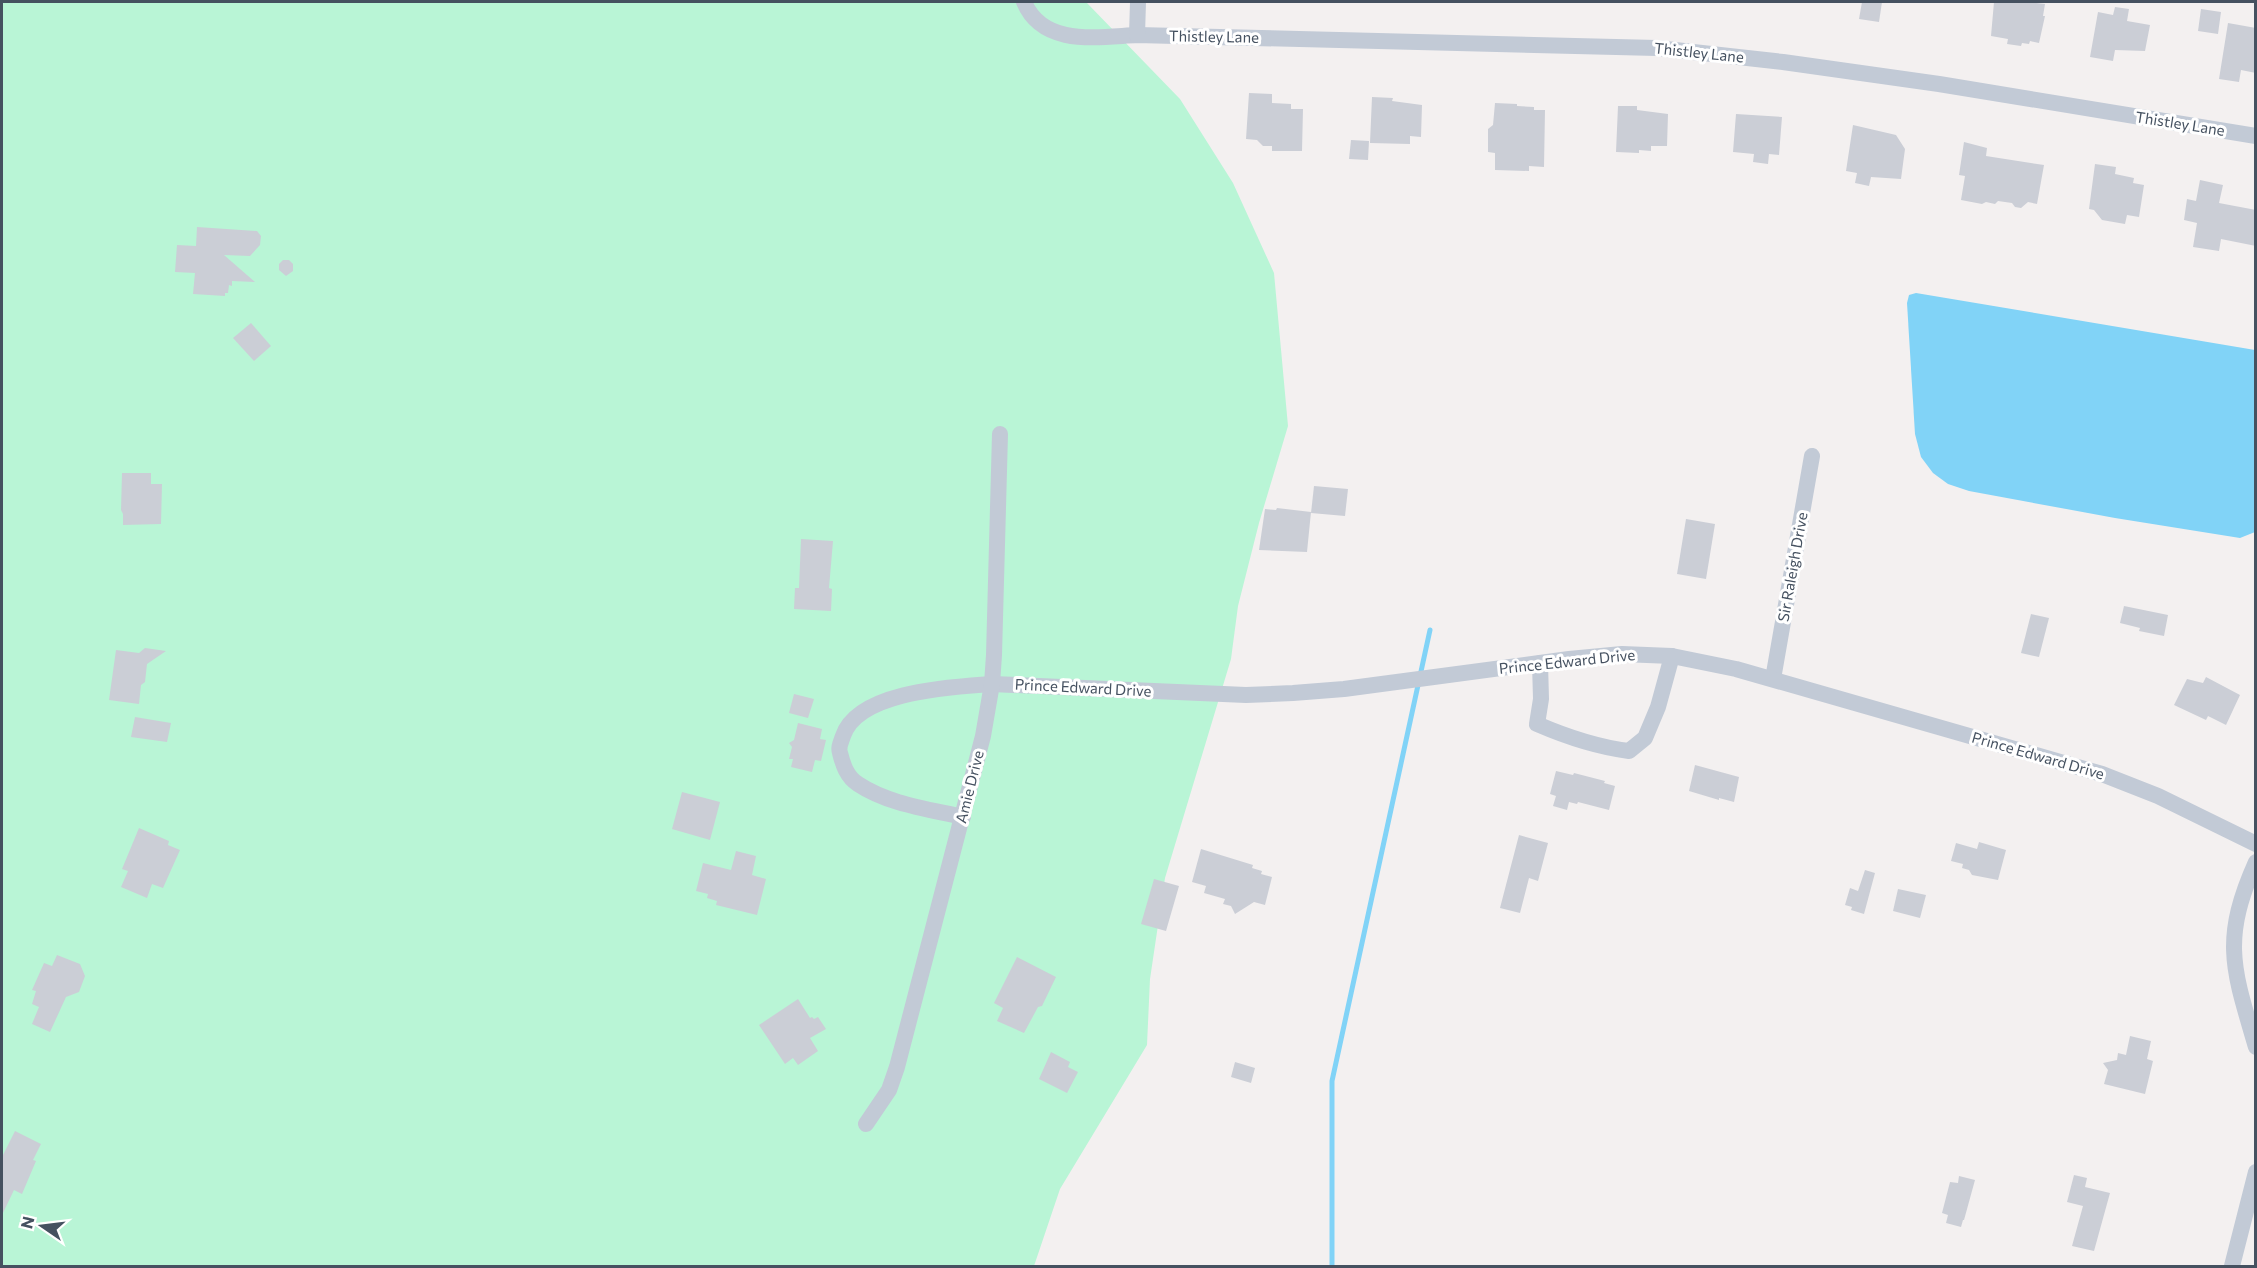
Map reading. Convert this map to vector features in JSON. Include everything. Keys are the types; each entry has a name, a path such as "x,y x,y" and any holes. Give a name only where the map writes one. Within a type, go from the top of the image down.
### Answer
{"street":[{"name":"Thistley Lane","path":"1024,2 1029,14 1049,29 1077,38 1137,35 1657,48 1783,62 1939,84 2256,136"},
{"path":"1137,35 1138,2"},
{"name":"Amie Drive","path":"866,1124 889,1090 897,1067 983,736 992,684 1000,434"},
{"name":"Sir Raleigh Drive","path":"1773,679 1812,456"},
{"name":"Prince Edward Drive","path":"963,817 895,801 857,784 844,769 839,748 846,727 863,710 902,696 953,687 992,684 1236,694 1293,693 1344,689 1622,654 1672,656 1707,662 1773,679 2135,785 2256,844"},
{"path":"1539,663 1541,699 1538,723 1562,735 1606,748 1629,751 1645,738 1658,707 1672,656"},
{"path":"2256,862 2237,912 2233,944 2235,976 2256,1047"},
{"path":"2232,1266 2256,1172"}],"green space":[{"path":"2,2 1086,2 1180,99 1233,183 1274,273 1288,426 1259,523 1238,606 1231,659 1165,878 1150,979 1147,1045 1060,1189 1034,1266 2,1266"}],"water":[{"path":"1916,293 2255,350 2255,532 2240,538 1969,491 1948,484 1933,473 1921,457 1915,434 1907,303 1909,295"}],"building":[{"path":"1862,2 1882,2 1879,22 1859,19"},
{"path":"1994,2 2045,4 2043,16 2045,16 2039,43 2030,41 2029,44 2022,43 2021,46 2007,44 2008,39 1991,36"},
{"path":"2115,7 2129,9 2127,21 2150,25 2145,51 2115,50 2113,61 2090,57 2098,12 2113,15"},
{"path":"2201,9 2221,12 2218,34 2198,31"},
{"path":"2228,23 2256,28 2256,73 2241,70 2239,82 2219,79"},
{"path":"1249,93 1272,94 1272,103 1291,104 1291,109 1303,109 1302,151 1272,151 1272,146 1263,146 1257,140 1246,139"},
{"path":"1372,97 1393,98 1392,101 1422,105 1421,137 1410,136 1410,144 1370,143"},
{"path":"1495,103 1517,104 1517,106 1534,107 1534,110 1545,110 1544,167 1529,166 1529,171 1495,170 1495,153 1488,152 1488,129 1493,125"},
{"path":"1618,106 1637,106 1637,110 1668,114 1667,146 1651,146 1651,151 1639,150 1639,153 1616,152"},
{"path":"1736,114 1782,117 1779,155 1769,154 1768,164 1753,162 1754,154 1733,152"},
{"path":"1853,125 1896,135 1905,149 1901,179 1871,177 1869,186 1855,183 1857,173 1846,171"},
{"path":"1351,140 1369,141 1368,160 1349,159"},
{"path":"1964,142 1987,148 1986,156 2044,165 2037,204 2028,202 2021,208 2015,207 2012,203 1998,201 1995,204 1986,202 1982,204 1961,200 1965,176 1959,175"},
{"path":"2095,164 2116,167 2115,174 2134,178 2133,183 2144,185 2139,217 2127,215 2125,224 2102,220 2094,210 2089,209"},
{"path":"2200,180 2223,185 2219,203 2256,210 2256,246 2221,239 2219,251 2193,247 2197,223 2184,220 2187,199 2196,201"},
{"path":"197,227 257,231 261,236 260,245 250,256 224,255 255,282 232,281 232,286 229,285 225,296 193,294 195,273 175,272 177,245 196,246"},
{"path":"283,260 289,260 293,264 293,271 286,276 279,270 279,264"},
{"path":"251,323 271,346 254,361 233,338"},
{"path":"122,473 151,473 151,484 162,484 161,524 123,525"},
{"path":"1314,486 1348,489 1345,516 1311,513"},
{"path":"1277,508 1311,512 1307,552 1259,550 1265,509 1276,510"},
{"path":"1686,519 1715,524 1706,579 1677,574"},
{"path":"801,539 833,541 829,588 832,589 831,611 794,609 795,588 799,588"},
{"path":"2124,606 2168,615 2164,636 2139,631 2140,628 2120,623"},
{"path":"2031,614 2049,618 2039,657 2021,653"},
{"path":"145,648 166,651 147,664 139,704 109,700 116,650 139,653"},
{"path":"2206,677 2240,695 2226,725 2208,716 2206,720 2174,705 2187,679 2203,683"},
{"path":"794,694 814,699 808,718 789,713"},
{"path":"135,717 171,723 167,742 131,737"},
{"path":"798,723 822,729 820,739 826,740 821,761 815,760 812,772 791,767 793,759 789,759 792,747 789,743 794,740"},
{"path":"1695,765 1739,777 1734,802 1689,791"},
{"path":"1556,771 1573,775 1574,773 1615,786 1609,810 1578,802 1577,804 1569,802 1567,810 1553,806 1556,796 1550,794"},
{"path":"682,792 720,802 710,840 672,829"},
{"path":"139,828 169,841 168,845 180,850 163,888 152,884 147,898 121,887 128,871 122,869"},
{"path":"1519,835 1548,843 1538,881 1529,878 1520,913 1500,908"},
{"path":"1979,842 2006,850 1998,880 1972,875 1969,870 1962,868 1963,864 1951,861 1956,843 1977,849"},
{"path":"1201,849 1253,865 1252,868 1262,871 1261,874 1272,877 1265,905 1254,902 1235,914 1231,906 1223,904 1225,899 1204,893 1206,886 1192,882"},
{"path":"736,851 756,856 752,875 766,879 757,915 716,905 717,901 707,898 708,894 696,891 703,863 731,870"},
{"path":"1865,870 1875,873 1864,914 1851,910 1852,907 1845,905 1850,888 1858,891"},
{"path":"1154,879 1179,886 1166,931 1141,924"},
{"path":"1898,889 1926,895 1920,918 1893,911"},
{"path":"57,955 80,964 85,976 79,992 66,997 50,1032 32,1024 39,1007 32,1004 36,991 32,990 44,963 52,966"},
{"path":"1017,957 1056,977 1042,1006 1038,1007 1024,1033 997,1021 1003,1008 994,1003"},
{"path":"798,999 810,1018 818,1017 826,1029 810,1038 818,1051 798,1065 793,1058 785,1064 759,1025"},
{"path":"2130,1036 2151,1041 2147,1059 2153,1061 2145,1094 2104,1084 2108,1070 2103,1063 2117,1060 2118,1053 2126,1055"},
{"path":"1051,1052 1070,1062 1068,1067 1078,1072 1067,1093 1039,1079"},
{"path":"1235,1062 1255,1068 1251,1083 1231,1077"},
{"path":"15,1131 41,1144 22,1194 14,1190 2,1215 2,1157"},
{"path":"2074,1175 2087,1178 2085,1187 2110,1193 2094,1251 2072,1246 2083,1206 2067,1202"},
{"path":"1959,1176 1975,1180 1961,1227 1946,1223 1948,1215 1942,1213 1950,1182 1958,1183"}],"waterway":[{"path":"1332,1266 1332,1081 1430,630"}]}
